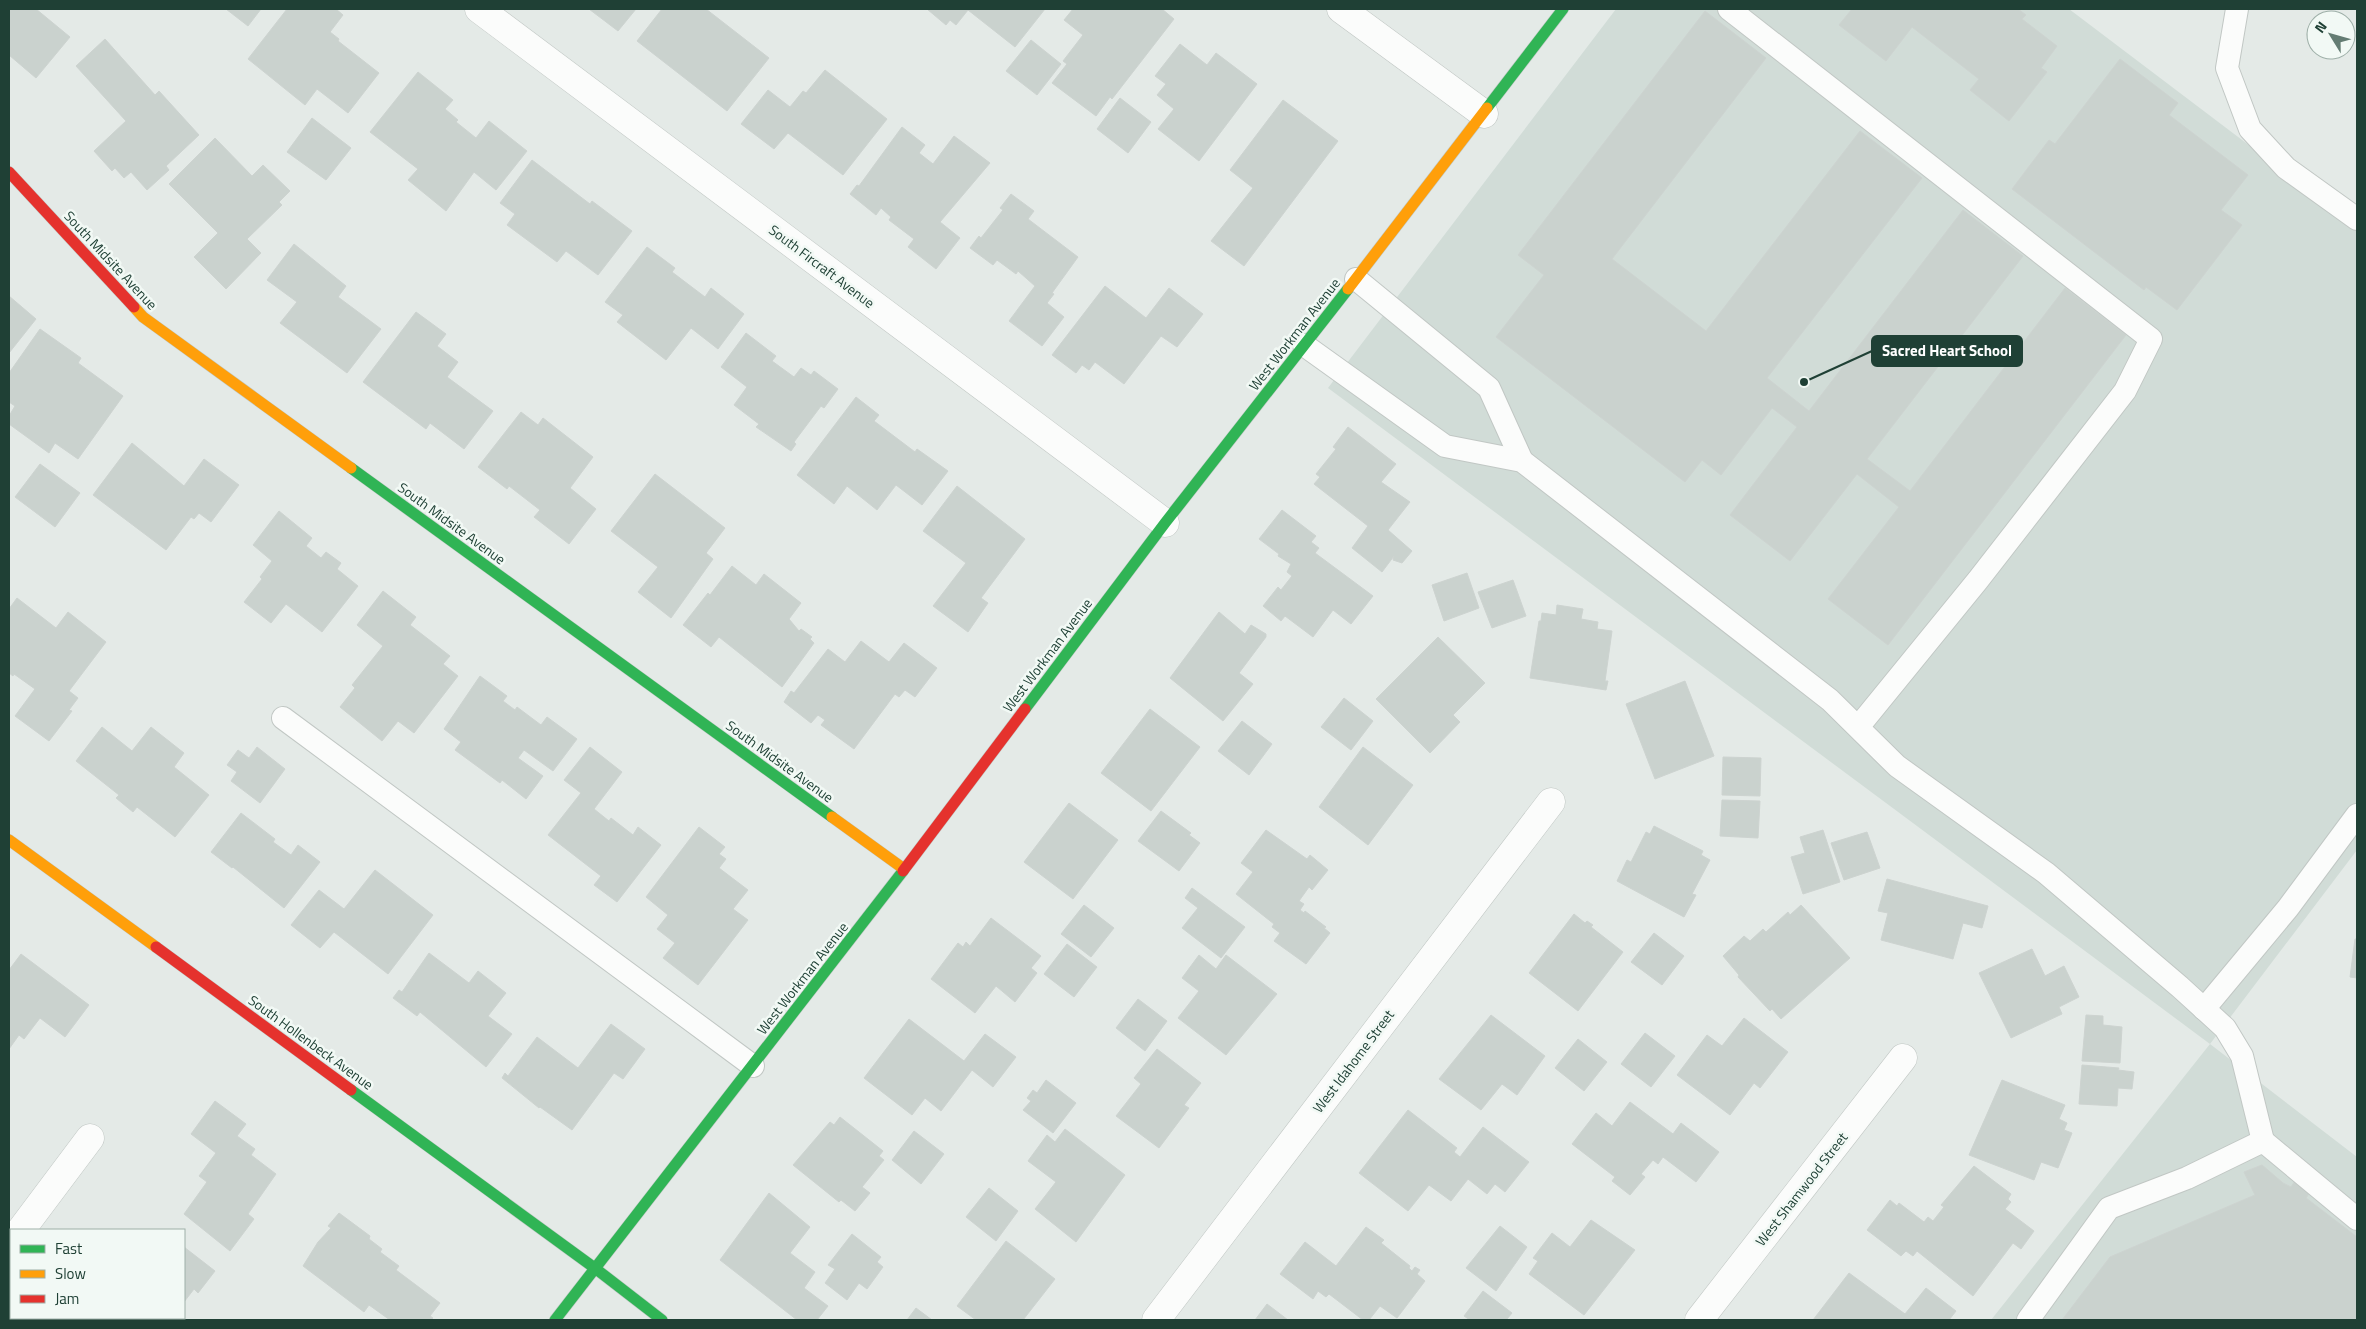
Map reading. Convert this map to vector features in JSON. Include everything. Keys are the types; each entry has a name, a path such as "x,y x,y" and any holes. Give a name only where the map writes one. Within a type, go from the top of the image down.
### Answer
{"street":[{"name":"South Fircraft Avenue","path":"480,9 1165,523"},
{"path":"1341,9 1484,114"},
{"name":"West Workman Avenue","path":"555,1320 904,869 1165,523 1484,114 1563,9"},
{"name":"South Midsite Avenue","path":"9,172 143,317 904,869"},
{"name":"West Idahome Street","path":"1156,1320 1551,802"},
{"name":"South Hollenbeck Avenue","path":"9,840 596,1269 662,1320"},
{"name":"West Shamwood Street","path":"1699,1320 1904,1058"},
{"path":"22,1229 90,1138"}],"lane":[{"path":"1729,9 2151,338 2125,391 1978,580 1859,726"},
{"path":"2237,9 2227,68 2250,129 2286,168 2357,219"},
{"path":"1356,279 1490,388 1522,461"},
{"path":"1304,345 1445,446 1522,461 1830,700 1859,726 1897,766 2046,873 2225,1028 2242,1056 2263,1141 2357,1219"},
{"path":"282,718 753,1066"},
{"path":"2204,1009 2288,908 2357,815"},
{"path":"2028,1320 2109,1208 2187,1178 2263,1141"}],"shaded area":[{"path":"1616,9 2069,9 2357,227 2357,850 2210,1044 1328,388"},
{"path":"2210,1044 2357,1157 2357,1320 1991,1320"}],"building":[{"path":"9,9 36,9 70,37 36,78 9,55"},
{"path":"226,9 261,9 248,26"},
{"path":"287,9 336,9 343,15 330,32 339,39 338,41 379,73 348,113 317,89 305,105 248,59"},
{"path":"589,9 636,9 618,31"},
{"path":"662,9 706,9 769,58 727,111 637,41"},
{"path":"927,9 1045,9 1015,47 968,10 956,25 950,20 946,25"},
{"path":"1073,9 1162,9 1174,19 1112,99 1110,97 1096,116 1052,83 1067,64 1063,61 1083,35 1064,20"},
{"path":"1852,9 2018,9 2026,15 2022,19 2057,46 2041,68 2047,72 2009,121 1970,90 1979,79 1912,27 1886,61 1839,25"},
{"path":"1705,11 1766,58 1612,259 1706,331 1860,131 1922,178 1767,378 1809,411 1963,210 2023,256 1867,459 1910,491 2065,288 2126,335 1888,645 1828,599 1899,507 1857,474 1790,561 1730,515 1797,427 1772,408 1721,475 1702,460 1685,482 1496,337 1544,275 1518,255"},
{"path":"105,39 155,95 159,91 199,135 166,166 169,170 147,190 131,172 124,178 115,168 112,171 94,151 126,121 76,66"},
{"path":"1031,40 1061,64 1037,95 1006,71"},
{"path":"1180,44 1207,65 1216,53 1257,84 1199,161 1158,129 1174,109 1157,95 1166,84 1155,76"},
{"path":"2120,59 2178,103 2169,115 2248,175 2221,210 2242,225 2177,310 2146,287 2144,290 2012,189 2049,140 2055,144"},
{"path":"825,70 887,119 843,175 788,133 774,149 741,124 768,90 790,107 803,91 806,93"},
{"path":"418,72 453,100 445,109 458,120 456,122 476,138 489,121 527,151 496,190 474,172 446,211 408,180 418,169 370,132"},
{"path":"1120,98 1151,122 1128,153 1097,129"},
{"path":"1283,100 1338,141 1244,266 1211,241 1253,188 1230,170"},
{"path":"312,118 351,148 326,180 287,152"},
{"path":"902,127 925,145 919,153 933,164 954,136 990,163 940,222 960,238 936,269 908,247 914,239 889,220 891,217 881,208 876,215 850,194 857,185 859,186"},
{"path":"215,138 252,176 263,165 290,191 279,202 282,205 247,239 261,253 226,289 194,257 218,233 169,184"},
{"path":"532,160 590,204 592,201 632,231 598,275 566,251 557,262 507,225 515,214 500,203"},
{"path":"1011,194 1034,211 1028,219 1078,257 1047,303 1064,317 1042,346 1009,321 1035,286 1018,271 1016,274 997,260 993,265 970,248 979,236 981,238 1003,210 1000,208"},
{"path":"294,244 346,286 338,297 381,329 347,373 280,323 297,302 267,280"},
{"path":"647,247 675,268 672,272 705,297 711,288 744,314 718,349 691,328 666,360 617,322 623,315 605,302"},
{"path":"1105,286 1146,318 1169,288 1203,314 1177,347 1161,336 1124,384 1095,362 1089,370 1082,365 1076,373 1052,355"},
{"path":"9,296 36,319 9,353"},
{"path":"416,312 446,334 437,346 458,362 447,377 493,411 464,449 430,423 426,429 363,382"},
{"path":"40,329 81,358 78,363 123,396 78,459 55,443 49,453 9,424 9,416 15,406 9,402 9,373"},
{"path":"746,333 776,356 772,361 794,377 801,368 811,375 814,371 838,389 824,408 821,406 794,442 796,444 791,451 756,427 759,424 734,405 747,387 721,367"},
{"path":"856,397 879,415 874,421 915,452 917,449 948,471 922,505 896,485 877,510 847,486 834,504 797,475"},
{"path":"521,412 538,425 543,418 593,457 570,488 596,509 569,544 534,517 540,510 509,486 507,489 478,467"},
{"path":"1348,427 1396,464 1381,482 1410,502 1388,530 1412,551 1402,563 1393,560 1394,556 1382,572 1352,548 1368,526 1314,484 1320,477 1316,474 1336,449 1333,447"},
{"path":"132,443 184,486 204,459 239,485 211,522 199,513 194,519 191,517 166,550 93,495"},
{"path":"40,464 80,493 55,527 15,497"},
{"path":"655,474 725,528 706,553 713,559 671,618 638,592 658,567 611,531"},
{"path":"957,486 1025,539 981,598 988,603 968,632 933,606 966,563 923,531"},
{"path":"1282,510 1316,536 1311,542 1319,548 1315,553 1373,596 1351,624 1333,610 1313,637 1285,616 1281,621 1263,606 1278,587 1281,590 1292,576 1287,572 1291,564 1278,556 1279,554 1259,539"},
{"path":"279,511 312,538 306,546 321,558 326,552 341,563 337,569 358,586 322,632 286,604 271,623 244,602 262,579 260,577 272,561 253,545"},
{"path":"732,566 756,585 764,574 801,603 789,619 799,631 801,629 812,637 810,639 814,643 782,687 719,637 711,647 683,625 708,593 710,595"},
{"path":"1467,573 1479,608 1444,621 1432,585"},
{"path":"1513,580 1526,616 1492,628 1478,592"},
{"path":"383,591 416,617 410,625 450,656 443,664 458,676 414,733 398,721 382,741 340,707 355,688 352,685 383,646 357,625"},
{"path":"17,598 56,628 68,612 106,642 69,691 78,698 69,710 72,711 49,741 15,716 35,689 14,674 13,676 9,673 9,609"},
{"path":"1557,605 1583,609 1581,619 1598,622 1597,629 1612,631 1605,681 1608,681 1606,690 1530,678 1539,621 1541,621 1542,613 1556,615"},
{"path":"1219,612 1245,634 1251,625 1266,634 1266,637 1239,673 1253,684 1223,721 1170,678"},
{"path":"1438,637 1485,683 1453,715 1460,722 1430,753 1376,699"},
{"path":"861,641 889,662 904,643 937,668 915,697 905,690 899,697 895,694 854,749 821,725 825,720 818,715 811,723 784,702 791,691 794,693 828,649 845,662"},
{"path":"480,676 507,696 503,701 515,710 517,707 541,725 547,717 577,739 553,771 524,750 518,758 543,776 526,799 502,780 500,783 455,750 461,742 444,729"},
{"path":"1685,681 1714,756 1655,779 1626,704"},
{"path":"1344,698 1373,721 1351,750 1321,727"},
{"path":"1150,709 1200,747 1151,811 1101,773"},
{"path":"1242,721 1272,744 1249,775 1218,751"},
{"path":"102,727 132,751 151,727 184,753 174,767 209,795 175,837 137,807 133,812 116,798 119,795 76,761"},
{"path":"257,747 285,769 260,803 231,781 237,772 227,765 238,750 249,758"},
{"path":"590,747 622,772 594,809 609,821 611,818 633,835 638,827 661,845 617,902 594,885 601,876 548,835 581,793 564,780"},
{"path":"1363,747 1413,785 1368,845 1319,807"},
{"path":"1723,757 1761,758 1760,796 1722,795"},
{"path":"1722,800 1760,801 1758,838 1720,836"},
{"path":"1069,803 1118,840 1073,899 1024,862"},
{"path":"1161,811 1191,833 1189,835 1200,843 1179,871 1138,841"},
{"path":"241,813 275,839 273,842 291,855 298,845 320,862 284,908 211,852"},
{"path":"1654,826 1703,851 1701,855 1710,860 1692,894 1696,895 1684,917 1617,881 1627,860 1631,862 1646,832 1650,834"},
{"path":"699,827 725,847 719,854 726,859 719,868 748,890 733,909 748,920 698,985 663,958 675,943 657,929 668,915 646,897"},
{"path":"1266,830 1307,859 1310,855 1328,870 1312,890 1309,887 1299,901 1304,904 1300,910 1304,913 1305,911 1326,927 1324,928 1330,933 1306,964 1274,941 1280,933 1272,927 1274,924 1236,894 1253,872 1241,863"},
{"path":"1823,830 1840,882 1803,894 1791,857 1805,853 1800,837"},
{"path":"1867,832 1880,868 1844,880 1831,843"},
{"path":"375,870 433,915 388,974 334,932 320,948 291,925 319,890 344,909"},
{"path":"1887,879 1988,906 1982,928 1963,923 1953,959 1881,940 1888,913 1878,911"},
{"path":"1192,888 1245,927 1221,958 1182,928 1198,908 1185,898"},
{"path":"1084,905 1114,928 1091,957 1061,934"},
{"path":"1801,905 1850,958 1781,1019 1772,1009 1770,1011 1738,977 1739,975 1723,956 1744,936 1750,941 1763,929 1766,932 1788,912 1790,915"},
{"path":"1574,914 1585,923 1587,921 1593,925 1591,927 1623,952 1578,1011 1529,973"},
{"path":"991,918 1041,956 1031,968 1037,973 1015,1002 996,986 975,1013 931,979 958,943 963,947 966,942 970,946"},
{"path":"1654,933 1684,956 1662,985 1631,962"},
{"path":"2355,939 2357,939 2357,978 2350,977"},
{"path":"1067,944 1097,967 1074,997 1044,974"},
{"path":"2032,949 2045,976 2064,966 2079,997 2059,1007 2062,1014 2011,1038 1979,973"},
{"path":"429,953 469,983 478,971 506,993 488,1016 512,1034 486,1067 420,1012 417,1016 393,998 399,990 402,992"},
{"path":"21,954 89,1005 65,1037 40,1018 24,1039 19,1035 9,1049 9,970"},
{"path":"1199,955 1216,969 1226,955 1277,994 1226,1055 1178,1018 1199,991 1182,978"},
{"path":"1138,999 1167,1021 1145,1051 1116,1028"},
{"path":"1491,1015 1545,1056 1517,1095 1502,1084 1481,1110 1439,1079"},
{"path":"2086,1015 2103,1016 2103,1025 2122,1027 2120,1063 2082,1061"},
{"path":"1744,1018 1788,1052 1760,1088 1754,1083 1730,1115 1677,1075 1707,1035 1722,1046"},
{"path":"909,1019 964,1061 985,1034 1016,1057 993,1087 972,1070 941,1111 925,1098 912,1115 864,1078"},
{"path":"611,1024 645,1049 623,1079 614,1073 572,1130 539,1108 502,1078 505,1073 508,1076 537,1037 578,1068"},
{"path":"1645,1033 1675,1056 1651,1087 1621,1064"},
{"path":"1578,1039 1607,1062 1584,1091 1555,1068"},
{"path":"1157,1049 1201,1083 1184,1105 1189,1108 1159,1148 1116,1116 1141,1084 1134,1078"},
{"path":"2082,1065 2119,1068 2118,1070 2134,1072 2132,1089 2118,1088 2117,1106 2079,1104"},
{"path":"1046,1080 1076,1103 1053,1133 1023,1110 1031,1101 1027,1098 1033,1090 1037,1093"},
{"path":"2002,1080 2065,1105 2059,1119 2067,1123 2064,1130 2072,1133 2058,1168 2041,1162 2034,1180 1969,1155"},
{"path":"215,1101 246,1124 237,1136 255,1149 251,1155 276,1174 248,1214 254,1219 230,1251 184,1214 207,1182 199,1176 216,1153 191,1134"},
{"path":"1630,1102 1673,1134 1681,1123 1719,1152 1696,1182 1663,1157 1658,1164 1653,1160 1641,1174 1645,1177 1630,1195 1612,1181 1615,1177 1572,1144 1596,1113 1612,1126"},
{"path":"1408,1110 1457,1148 1454,1152 1460,1157 1483,1127 1529,1162 1505,1192 1495,1184 1487,1194 1468,1179 1451,1201 1429,1185 1408,1211 1359,1173"},
{"path":"840,1117 883,1151 879,1156 884,1160 862,1187 870,1193 855,1211 841,1200 839,1202 793,1165 830,1122 834,1125"},
{"path":"1065,1129 1125,1175 1076,1242 1035,1209 1056,1182 1028,1161 1047,1135 1055,1142"},
{"path":"914,1131 944,1154 921,1184 892,1160"},
{"path":"2262,1165 2283,1183 2291,1187 2295,1181 2310,1192 2306,1198 2357,1237 2357,1320 2062,1320 2110,1257 2255,1195 2244,1172"},
{"path":"1974,1166 2011,1194 2008,1199 2011,1202 2005,1209 2034,1231 2021,1249 2013,1243 1973,1296 1917,1251 1913,1256 1906,1251 1901,1256 1867,1230 1890,1200 1897,1206 1899,1203 1924,1222 1928,1217 1933,1221 1944,1207 1941,1205"},
{"path":"989,1188 1018,1211 996,1241 966,1217"},
{"path":"769,1193 810,1227 790,1253 815,1272 804,1288 828,1306 817,1320 797,1320 720,1260"},
{"path":"339,1213 370,1236 369,1239 382,1249 380,1252 399,1266 396,1270 440,1303 430,1316 433,1318 431,1320 390,1320 369,1305 364,1312 303,1266 318,1242 331,1228 328,1226"},
{"path":"1591,1220 1635,1250 1584,1315 1529,1274 1538,1261 1533,1258 1552,1233 1570,1247"},
{"path":"1500,1226 1527,1247 1496,1291 1466,1268"},
{"path":"1366,1227 1384,1240 1381,1243 1410,1266 1409,1268 1412,1271 1415,1267 1420,1270 1417,1274 1425,1281 1397,1318 1380,1306 1369,1320 1363,1320 1329,1294 1326,1297 1318,1291 1313,1299 1280,1274 1305,1242 1336,1266"},
{"path":"852,1234 881,1257 877,1262 883,1267 867,1289 859,1283 847,1300 825,1283 835,1269 828,1265"},
{"path":"1006,1241 1055,1279 1023,1320 976,1320 957,1306"},
{"path":"185,1248 215,1271 198,1293 194,1289 185,1301"},
{"path":"1849,1273 1905,1314 1926,1288 1956,1311 1949,1320 1813,1320"},
{"path":"1483,1291 1512,1313 1508,1320 1470,1320 1464,1316"},
{"path":"1267,1304 1288,1320 1255,1320"},
{"path":"916,1308 932,1320 907,1320"},
{"path":"76,1319 78,1320 57,1320"},
{"path":"96,1319 147,1319 146,1320"},
{"path":"154,1319 181,1319 180,1320"}],"traffic: fast":[{"path":"1487,108 1563,9"},
{"path":"1025,709 1165,523 1348,289"},
{"path":"351,468 832,817"},
{"path":"555,1320 903,871"},
{"path":"351,1090 596,1269 662,1320"}],"traffic: slow":[{"path":"1348,289 1487,108"},
{"path":"134,307 143,317 351,468"},
{"path":"832,817 904,869"},
{"path":"9,840 156,947"}],"traffic: jam":[{"path":"9,172 134,307"},
{"path":"903,871 1025,709"},
{"path":"156,947 351,1090"}],"place":[{"name":"Sacred Heart School","path":"1804,382"}]}
